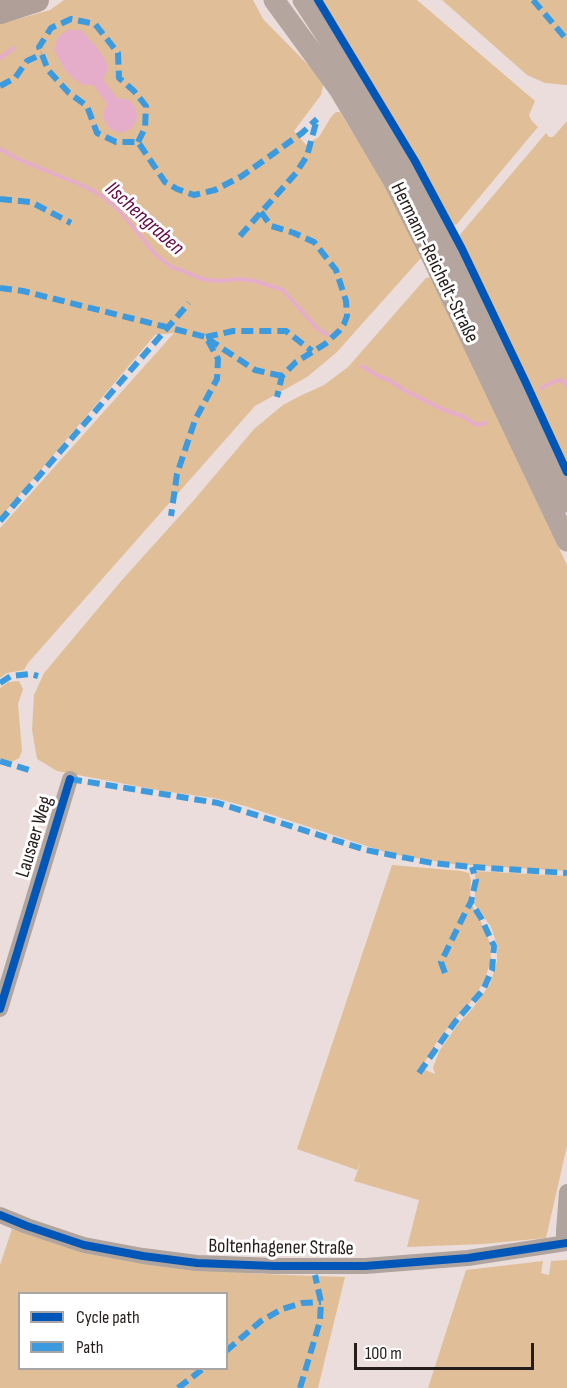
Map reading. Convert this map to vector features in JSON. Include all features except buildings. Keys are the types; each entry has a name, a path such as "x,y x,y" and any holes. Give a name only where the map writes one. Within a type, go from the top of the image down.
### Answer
{"highway":[{"path":"0,12 37,0"}],"main road":[{"name":"Hermann-Reichelt-Straße","path":"274,0 339,89 393,180 567,541"},
{"name":"Hermann-Reichelt-Straße","path":"303,0 362,90 415,182 567,502"}],"street":[{"name":"Lausaer Weg","path":"0,1009 70,779"},
{"path":"566,1243 564,1231 567,1192"},
{"name":"Boltenhagener Straße","path":"0,1215 84,1245 197,1263 274,1266 374,1265 468,1258 566,1243"}],"shaded area":[{"path":"64,0 253,0 263,19 324,81 321,95 294,131 306,145 319,137 331,117 336,112 340,112 388,190 421,258 336,353 307,377 255,406 24,670 7,673 0,678 0,528 174,333 155,335 0,518 0,24 50,10"},
{"path":"321,0 417,0 535,101 529,115 538,127 457,224 453,226 385,104"},
{"path":"442,0 567,0 567,85 545,83 527,75"},
{"path":"68,30 81,30 105,59 108,68 103,79 117,98 129,100 136,108 137,119 131,129 121,133 110,129 103,114 107,104 93,85 83,85 65,70 54,50 58,37"},
{"path":"567,121 567,468 483,285 458,237 546,133 549,137 553,137"},
{"path":"432,277 567,565 567,871 453,864 391,854 245,806 214,798 162,791 57,771 37,759 32,730 34,695 44,673 254,429 283,405 324,385 348,367 426,278"},
{"path":"19,681 23,689 18,704 22,751 19,758 10,763 0,759 0,688 8,682"},
{"path":"392,865 469,873 470,901 490,943 491,960 485,979 474,998 438,1040 421,1068 435,1074 433,1067 440,1050 490,984 497,961 497,945 491,927 475,905 475,871 567,876 567,1146 546,1238 483,1244 407,1247 419,1200 354,1181 361,1161 357,1170 297,1149"},
{"path":"12,1229 153,1265 262,1274 345,1277 318,1388 0,1388 0,1265"},
{"path":"567,1260 567,1388 428,1388 466,1270 543,1261 541,1273 549,1275 551,1261"}],"waterway":[{"path":"0,58 14,48"},
{"name":"Ilschengraben","path":"0,149 102,196 120,211 156,255 170,266 202,279 255,281 283,290 318,329 328,335"},
{"name":"Ilschengraben","path":"362,366 444,410 462,416 477,425 486,423"},
{"name":"Ilschengraben","path":"541,388 561,380 567,385"}],"marked path":[{"path":"533,0 567,40"},
{"path":"138,142 145,128 146,106 119,78 118,53 95,24 71,19 51,28 39,47 48,70 69,93 87,106 97,133 116,142 138,142 165,182 194,195 215,190 242,176 302,133 317,119"},
{"path":"0,86 15,78 27,61 42,54"},
{"path":"240,236 296,173 307,156 317,119"},
{"path":"0,199 31,202 71,223"},
{"path":"261,212 271,226 314,242 336,270 346,301 347,316 339,331 325,344 296,362 282,376 277,397"},
{"path":"0,288 23,291 206,337 218,359 217,379 195,420 177,474 171,516"},
{"path":"0,521 189,303"},
{"path":"206,337 233,331 286,331 312,351"},
{"path":"208,339 255,370 282,376"},
{"path":"0,683 11,676 31,674 38,676"},
{"path":"0,761 29,770"},
{"path":"70,779 218,803 366,850 432,863 567,873"},
{"path":"445,973 441,962 471,902 476,880 472,867"},
{"path":"419,1073 455,1022 483,990 492,970 494,946 471,902"},
{"path":"300,1388 320,1321 321,1302 315,1275"},
{"path":"228,1349 261,1321 282,1309 302,1303 321,1302"},
{"path":"178,1388 201,1370"}],"cycle path":[{"path":"318,0 415,161 462,249 567,472"},
{"path":"0,1009 70,779"},
{"path":"0,1215 84,1245 197,1263 365,1266 468,1258 567,1243"}]}
